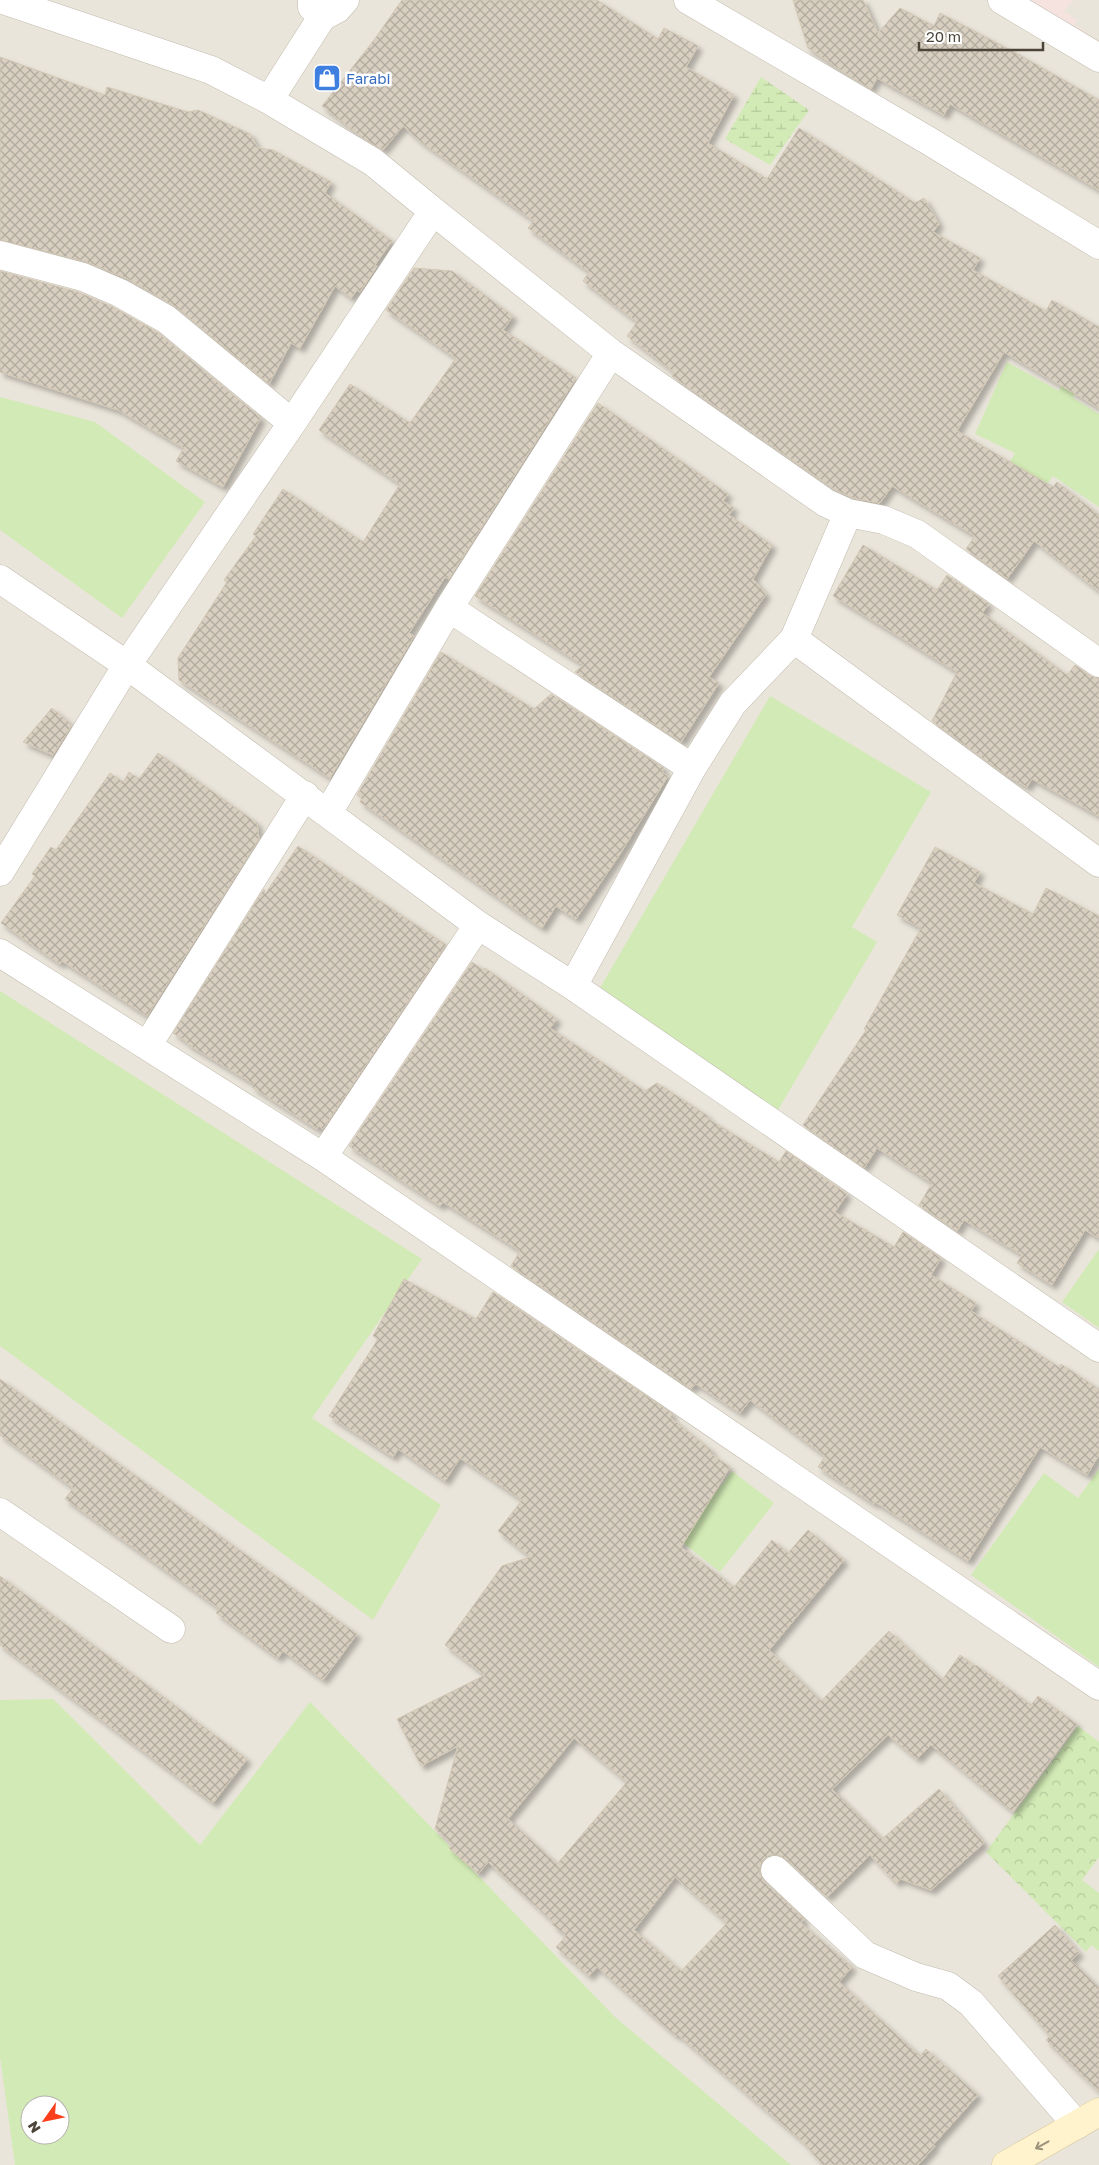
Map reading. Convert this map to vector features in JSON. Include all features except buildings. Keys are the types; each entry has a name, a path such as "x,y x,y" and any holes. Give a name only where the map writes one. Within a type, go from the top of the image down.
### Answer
{"street":[{"path":"3,0 211,70 269,100 373,162 432,212 611,353 826,502 848,513 884,520 917,534 1099,663"},
{"path":"269,100 317,8 337,9 345,0"},
{"path":"688,0 929,141 1099,245"},
{"path":"1002,0 1099,58"},
{"path":"0,872 127,665 292,423 432,212"},
{"path":"0,255 83,277 120,293 166,319 292,423"},
{"path":"328,813 449,608 611,353"},
{"path":"573,986 692,768 733,703 794,639 848,513"},
{"path":"0,579 127,665 478,925 573,986 1099,1348"},
{"path":"449,608 692,768"},
{"path":"794,639 1099,863"},
{"path":"147,1046 305,795"},
{"path":"323,1157 478,925"},
{"path":"0,953 323,1157 1099,1686"},
{"path":"0,1512 171,1629"},
{"path":"775,1870 865,1955 916,1977 948,1986 971,2003 1088,2118 1006,2165"}],"shaded area":[{"path":"0,0 1099,0 1099,2165 0,2165"},
{"path":"1006,0 1073,0 1064,11 1077,20 1074,25 1085,31 1080,43"}],"green space":[{"path":"761,77 809,110 770,165 725,139"},
{"path":"1007,362 1059,391 1062,382 1076,387 1073,398 1099,414 1099,507 1053,476 1016,527 986,506 1015,453 975,434"},
{"path":"0,397 95,422 205,502 122,618 0,530"},
{"path":"770,696 931,792 852,927 877,942 775,1115 597,993"},
{"path":"0,991 422,1259 312,1418 441,1505 373,1620 0,1346"},
{"path":"1099,1249 1099,1328 1062,1302"},
{"path":"1099,1469 1099,1667 971,1575 1044,1473 1078,1498"},
{"path":"732,1471 774,1503 720,1572 654,1520 684,1481 709,1501"},
{"path":"53,1699 200,1845 310,1702 615,2017 791,2165 15,2165 0,2057 0,1700"},
{"path":"1078,1726 1099,1742 1099,1857 1082,1880 1099,1893 1099,1951 1091,1945 1086,1952 986,1852"}],"place":[{"name":"Farabi","path":"327,78"}]}
